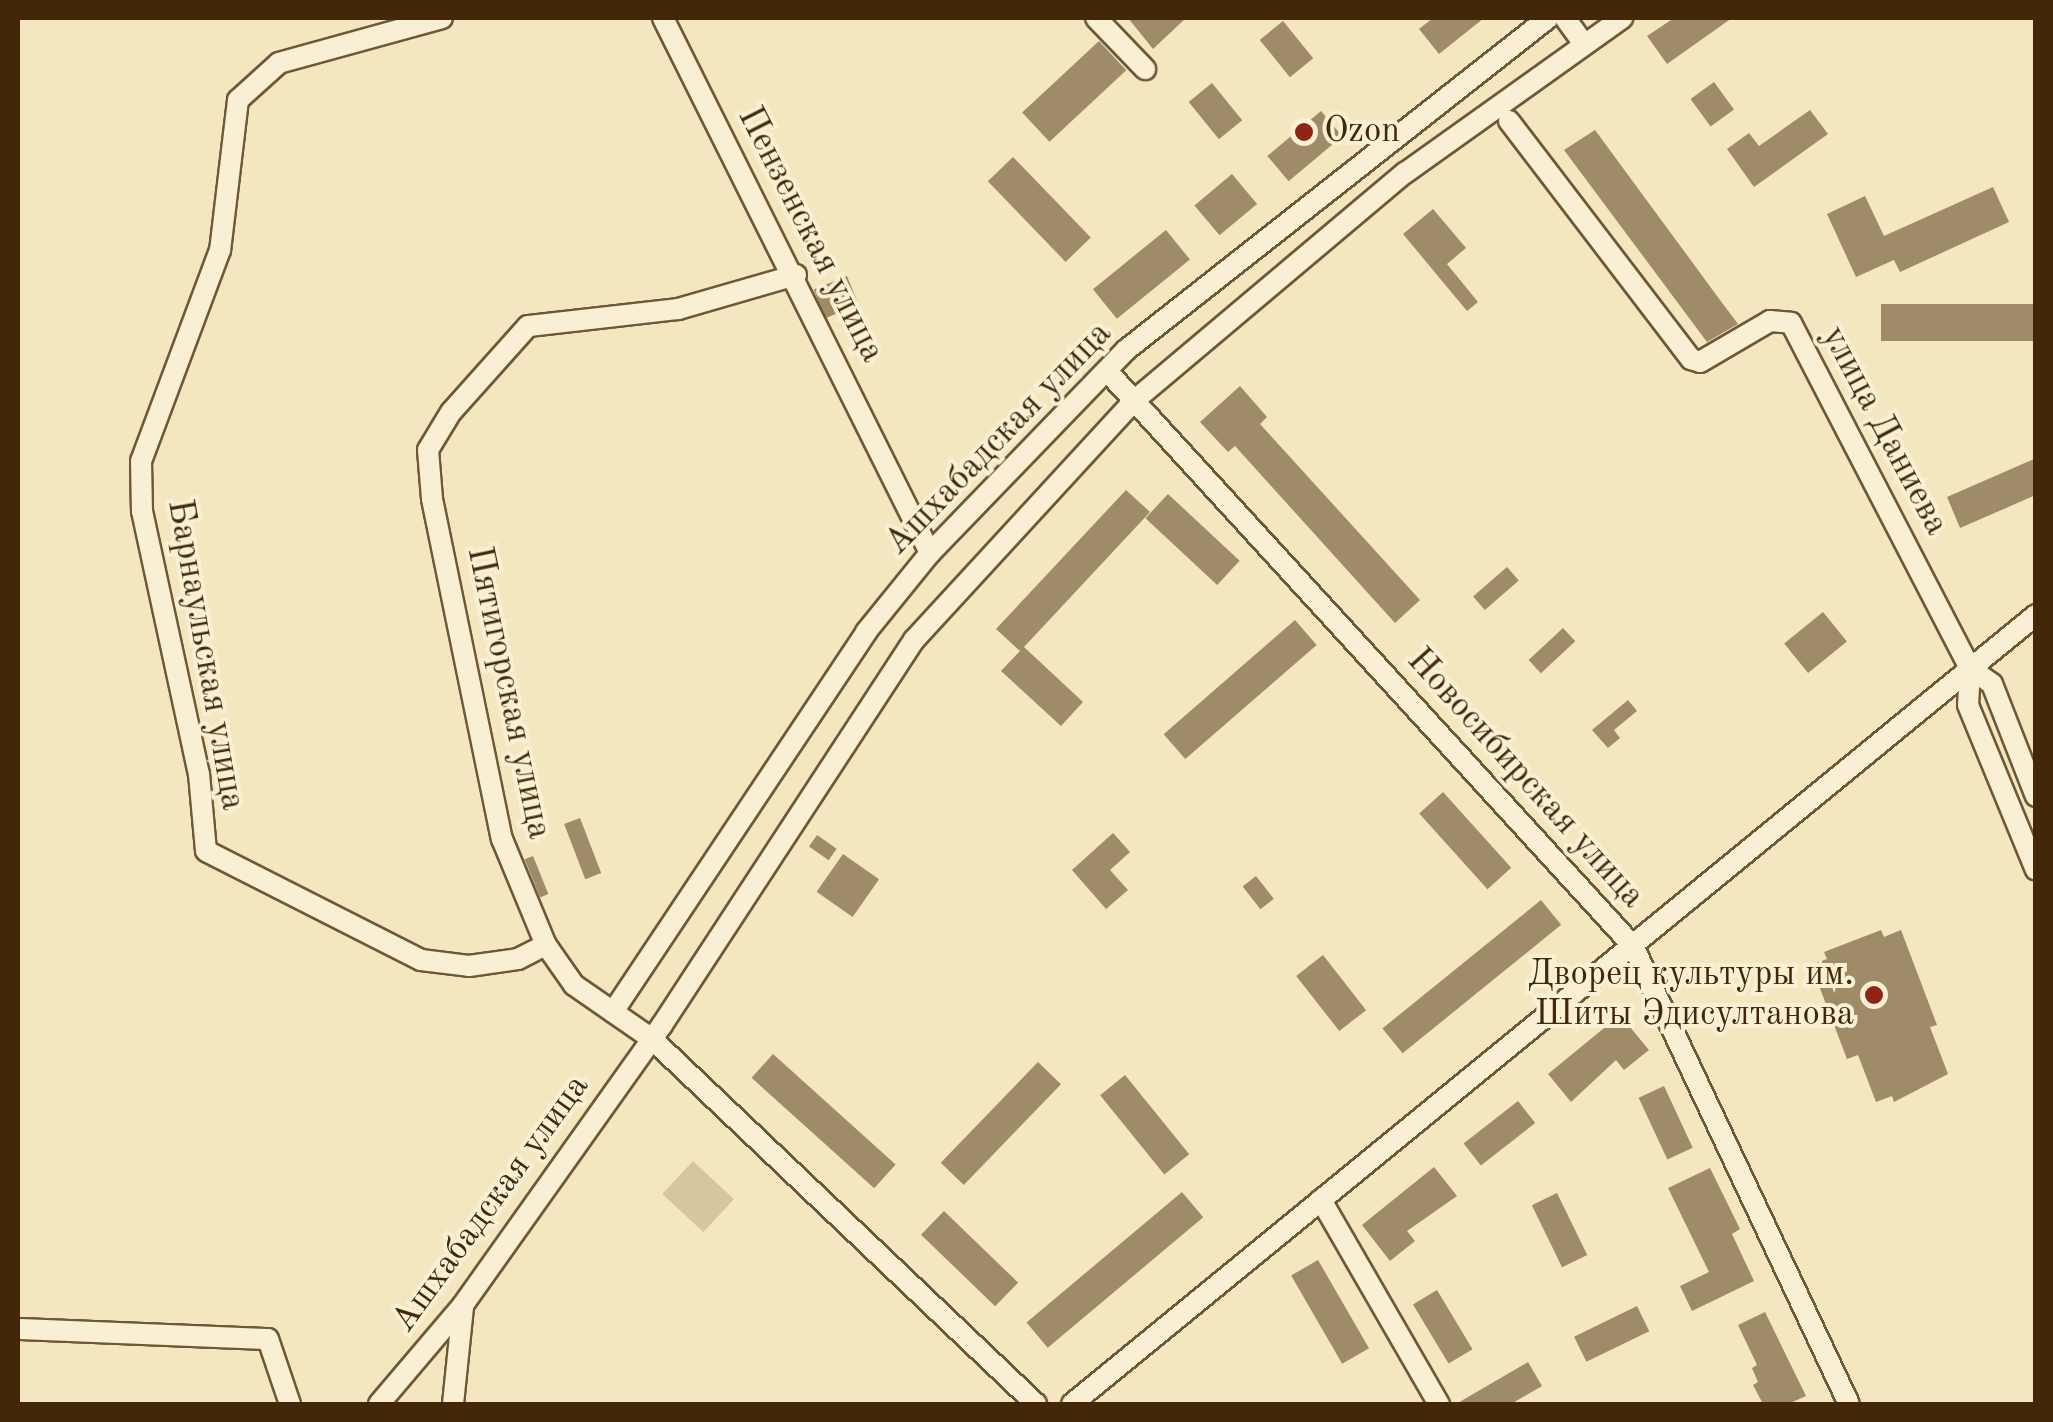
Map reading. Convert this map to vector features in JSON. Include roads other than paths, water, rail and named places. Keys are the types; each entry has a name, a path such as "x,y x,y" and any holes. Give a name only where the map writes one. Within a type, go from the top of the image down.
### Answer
{"street":[{"name":"Барнаульская улица","path":"442,18 279,63 238,100 220,250 141,461 142,511 199,774 206,852 421,960 468,966 518,958 546,944"},
{"name":"Пензенская улица","path":"663,18 796,276 930,553"},
{"path":"1096,18 1145,69"},
{"name":"Ашхабадская улица","path":"613,1012 866,632 930,553 1107,370 1548,18"},
{"path":"1566,18 1584,44"},
{"name":"Ашхабадская улица","path":"379,1404 463,1305 652,1040 914,640 1134,400 1405,173 1622,18"},
{"name":"улица Даниева","path":"1509,121 1691,359 1700,362 1770,321 1791,323 1970,668 1992,684 2036,796"},
{"name":"Пятигорская улица","path":"796,276 678,309 528,326 451,412 428,450 432,499 502,839 546,944 574,985 652,1040 1036,1404"},
{"name":"Новосибирская улица","path":"1107,370 1633,946 1848,1404"},
{"path":"1072,1404 2036,615"},
{"name":"улица Даниева","path":"1970,668 1968,705 2036,870"},
{"path":"1321,1200 1439,1404"},
{"path":"453,1404 463,1305"},
{"path":"18,1329 268,1339 290,1404"}],"place":[{"name":"Ozon","path":"1304,132"},
{"name":"Дворец культуры им. Шиты Эдисултанова","path":"1874,995"}]}
